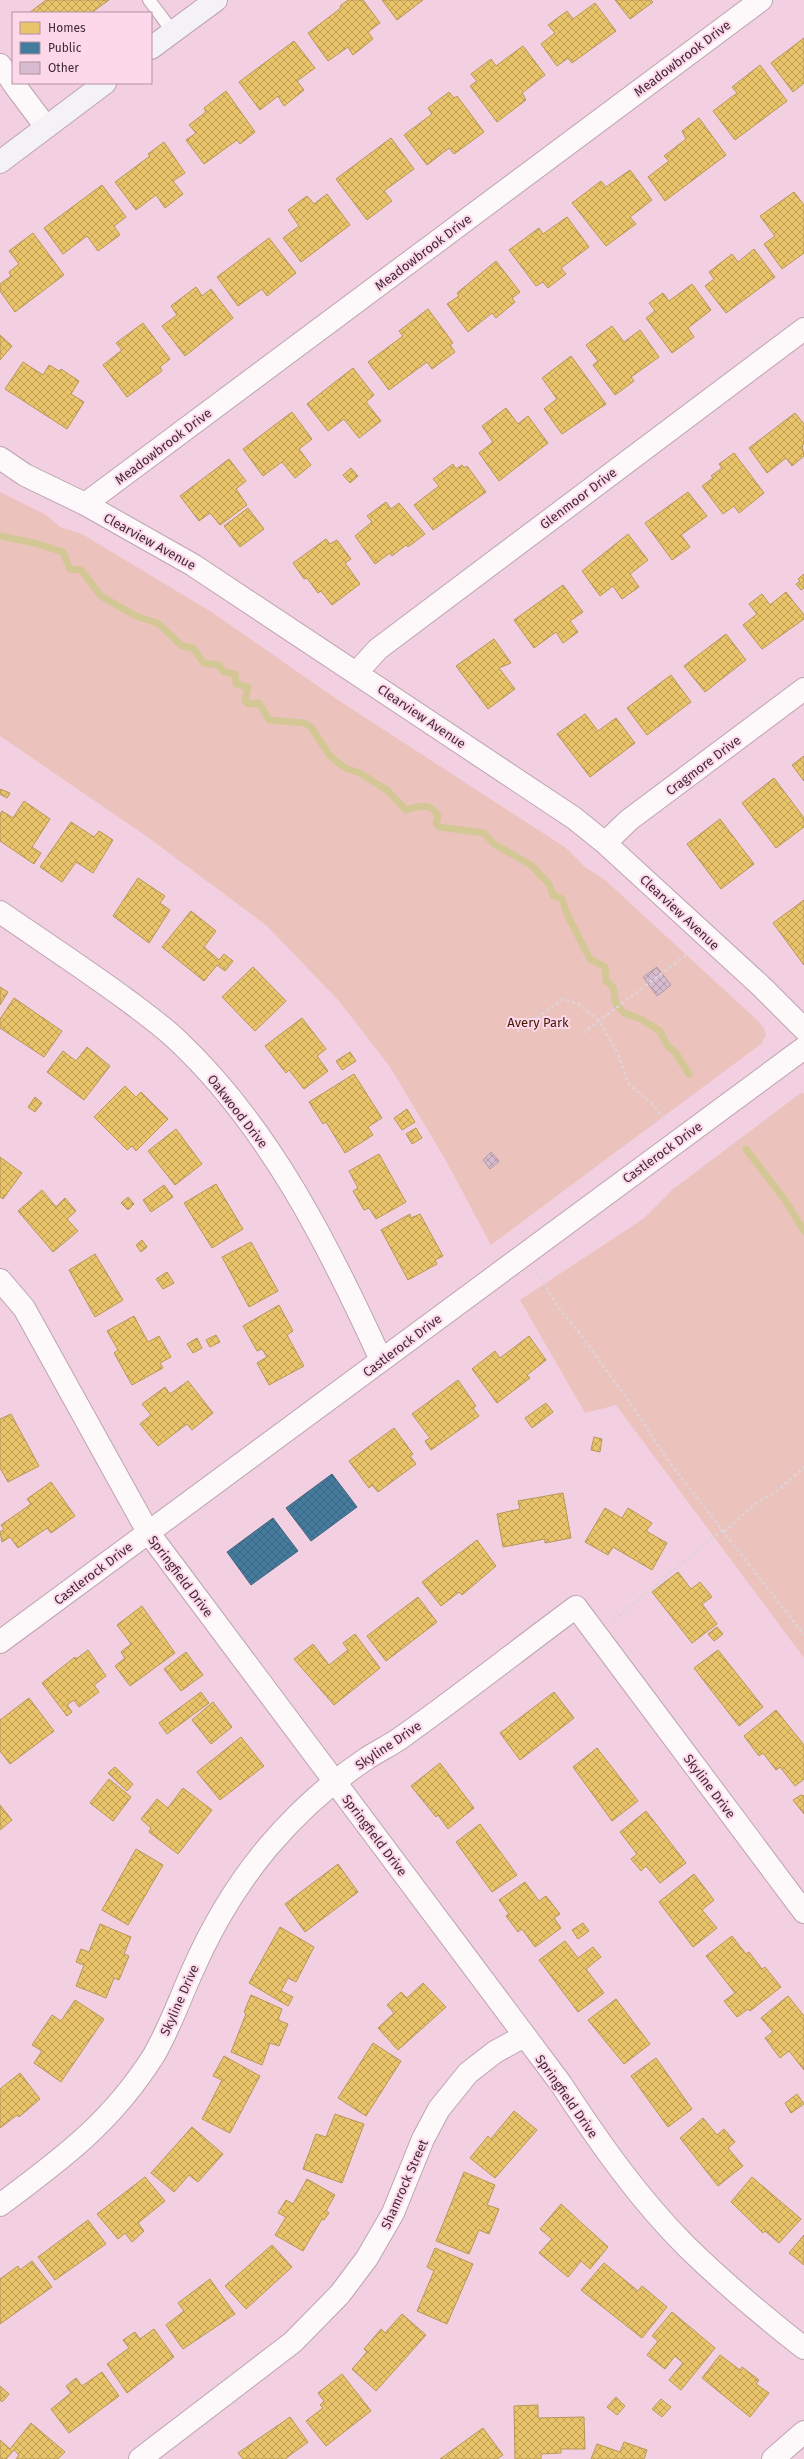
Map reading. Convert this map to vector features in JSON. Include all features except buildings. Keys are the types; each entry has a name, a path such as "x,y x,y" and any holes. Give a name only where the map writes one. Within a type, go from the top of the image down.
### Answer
{"main road":[{"path":"152,47 216,0"},
{"path":"0,162 104,84"}],"street":[{"name":"Meadowbrook Drive","path":"85,504 761,0"},
{"path":"0,65 12,82"},
{"path":"14,84 46,127"},
{"name":"Glenmoor Drive","path":"357,672 378,649 804,329"},
{"name":"Clearview Avenue","path":"0,458 25,475 85,504 193,565 357,672 574,818 605,843 762,987 804,1029"},
{"name":"Cragmore Drive","path":"605,843 629,820 804,689"},
{"name":"Oakwood Drive","path":"0,912 98,979 159,1024 176,1038 223,1088 272,1155 299,1200 356,1304 381,1360"},
{"name":"Castlerock Drive","path":"0,1642 680,1138 804,1048"},
{"name":"Springfield Drive","path":"0,1280 24,1308 148,1532 561,2084 606,2152 644,2200 686,2246 743,2299 804,2348"},
{"name":"Skyline Drive","path":"0,2205 68,2155 104,2121 131,2088 157,2048 177,2010 212,1930 237,1887 277,1837 335,1782 366,1759 400,1738 576,1607 804,1912"},
{"name":"Shamrock Street","path":"140,2459 293,2342 340,2294 367,2258 393,2214 423,2139 439,2109 468,2072 495,2052 524,2036"},
{"path":"773,2459 804,2432"}],"lane":[{"path":"149,0 173,32"}],"path":[{"path":"583,1033 691,952 707,937"},
{"path":"517,1032 563,999 580,1005 599,1021 618,1054 629,1084 654,1106 680,1138"},
{"path":"525,1253 558,1307 581,1335 635,1410 666,1458 804,1635"},
{"path":"596,1634 755,1504 776,1492 804,1467"}],"green space":[{"name":"Avery Park","path":"0,492 46,515 60,527 82,534 213,613 338,700 566,848 585,867 605,880 757,1020 764,1028 766,1035 761,1044 491,1245 445,1159 390,1067 339,1001 267,926 149,838 0,736"},
{"path":"802,1092 804,1094 804,1658 616,1405 585,1413 520,1300 643,1219 672,1190"}],"waterway":[{"path":"0,536 34,543 63,552 70,569 81,570 101,596 134,615 159,624 182,646 193,648 204,663 219,665 224,672 235,674 236,684 248,687 245,700 248,704 259,703 269,720 304,723 311,727 330,756 345,768 360,773 388,791 406,810 420,806 428,807 438,816 436,823 439,827 484,833 494,844 531,865 549,884 553,895 562,899 567,914 590,959 605,967 606,981 613,987 616,1004 624,1013 639,1018 660,1031 667,1045 675,1052 689,1074"},
{"path":"746,1149 785,1200 804,1231"}]}
